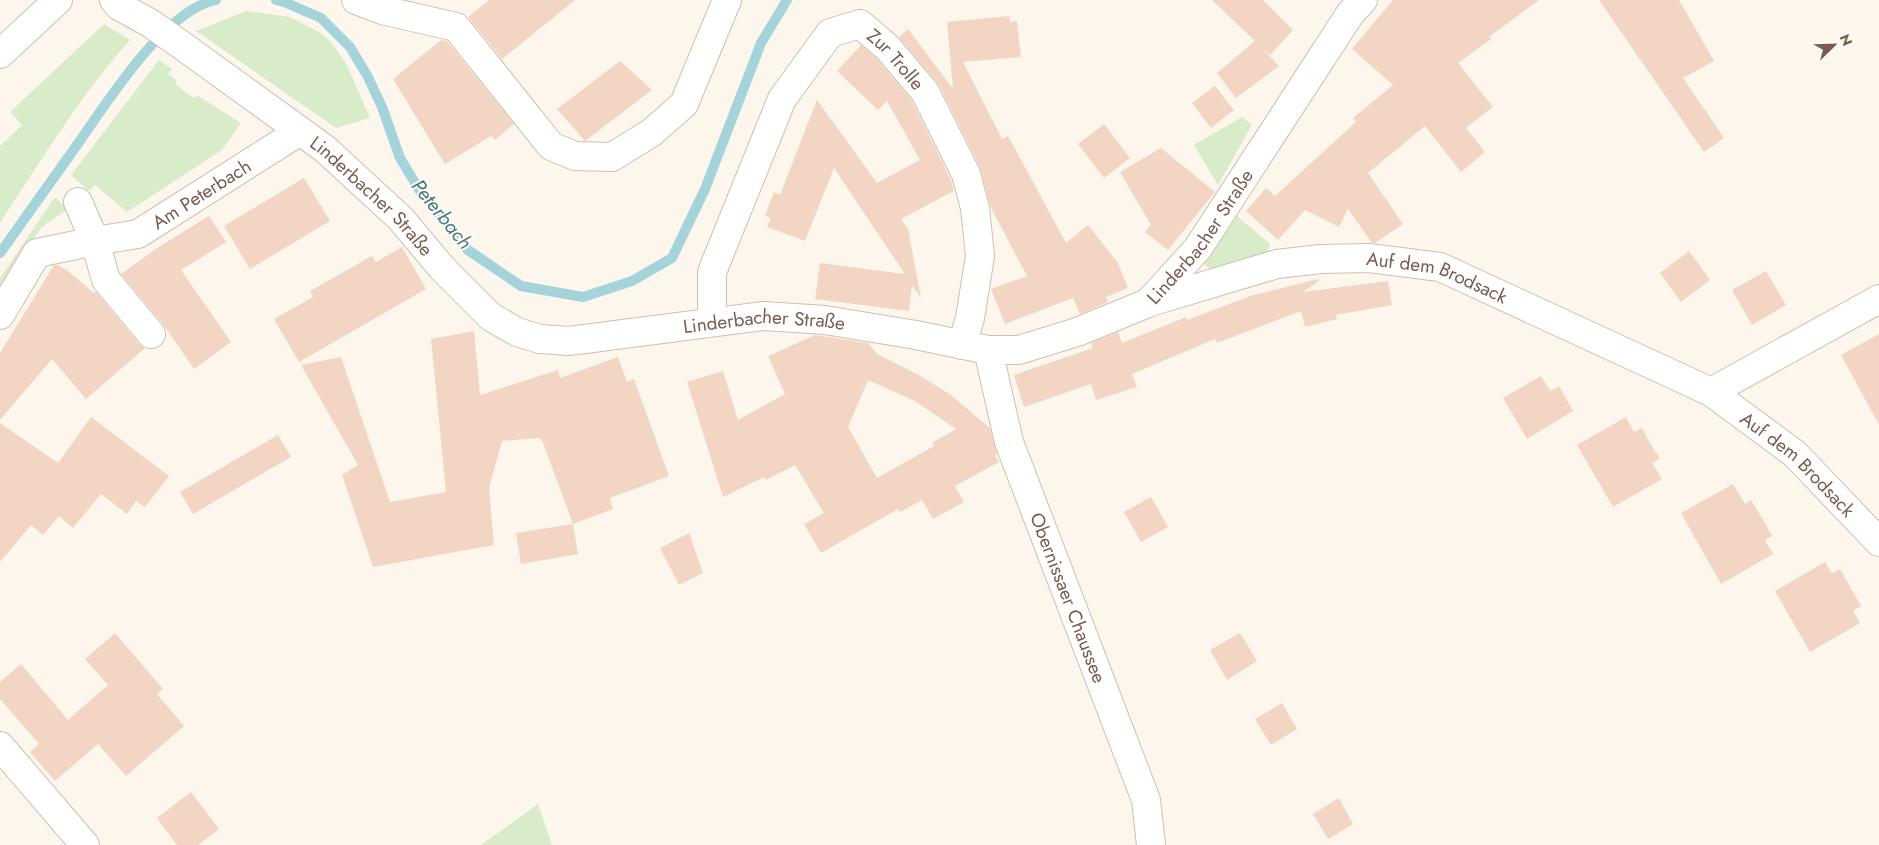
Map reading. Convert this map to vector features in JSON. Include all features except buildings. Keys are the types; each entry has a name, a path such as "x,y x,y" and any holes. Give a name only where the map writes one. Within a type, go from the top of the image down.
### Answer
{"street":[{"path":"0,54 58,0"},
{"path":"356,0 382,10 456,27 551,146 575,156 612,157 652,133 684,104 727,0"},
{"name":"Linderbacher Straße","path":"120,2 300,130 348,169 401,219 442,268 490,317 517,332 540,339 569,341 764,316 798,317 916,335 988,350 1019,350 1077,332 1148,303 1198,248 1350,14 1363,0"},
{"name":"Zur Trolle","path":"712,322 712,272 782,99 830,33 860,24 887,47 925,92 966,174 975,208 980,256 970,318 962,345"},
{"name":"Am Peterbach","path":"0,316 37,254 95,240 138,234 300,130"},
{"path":"78,202 95,240 106,280 151,334"},
{"name":"Auf dem Brodsack","path":"1148,303 1277,264 1321,259 1369,258 1440,267 1711,392 1795,454 1879,542"},
{"path":"1711,392 1879,299"},
{"name":"Obernissaer Chaussee","path":"988,350 1009,442 1146,800 1152,845"},
{"path":"0,746 85,845"}],"green space":[{"path":"246,11 290,17 321,33 333,44 347,65 370,118 336,128 196,31"},
{"path":"104,24 130,40 94,83 0,223 0,146 22,125 10,112"},
{"path":"159,60 172,69 168,74 177,81 175,84 194,98 197,95 241,123 222,150 127,212 95,185 89,191 71,175"},
{"path":"1242,117 1252,125 1218,185 1194,145"},
{"path":"55,197 68,209 41,228 0,289 0,278"},
{"path":"1236,215 1270,244 1268,252 1262,257 1211,270 1203,263"},
{"path":"538,804 552,845 481,845"}],"waterway":[{"name":"Peterbach","path":"0,253 120,83 138,61 157,39 177,21 197,7 216,0"},
{"name":"Peterbach","path":"276,0 321,18 350,47 368,77 382,107 400,158 420,191 468,250 521,286 583,297 632,281 672,258 705,189 761,43 787,0"}]}
